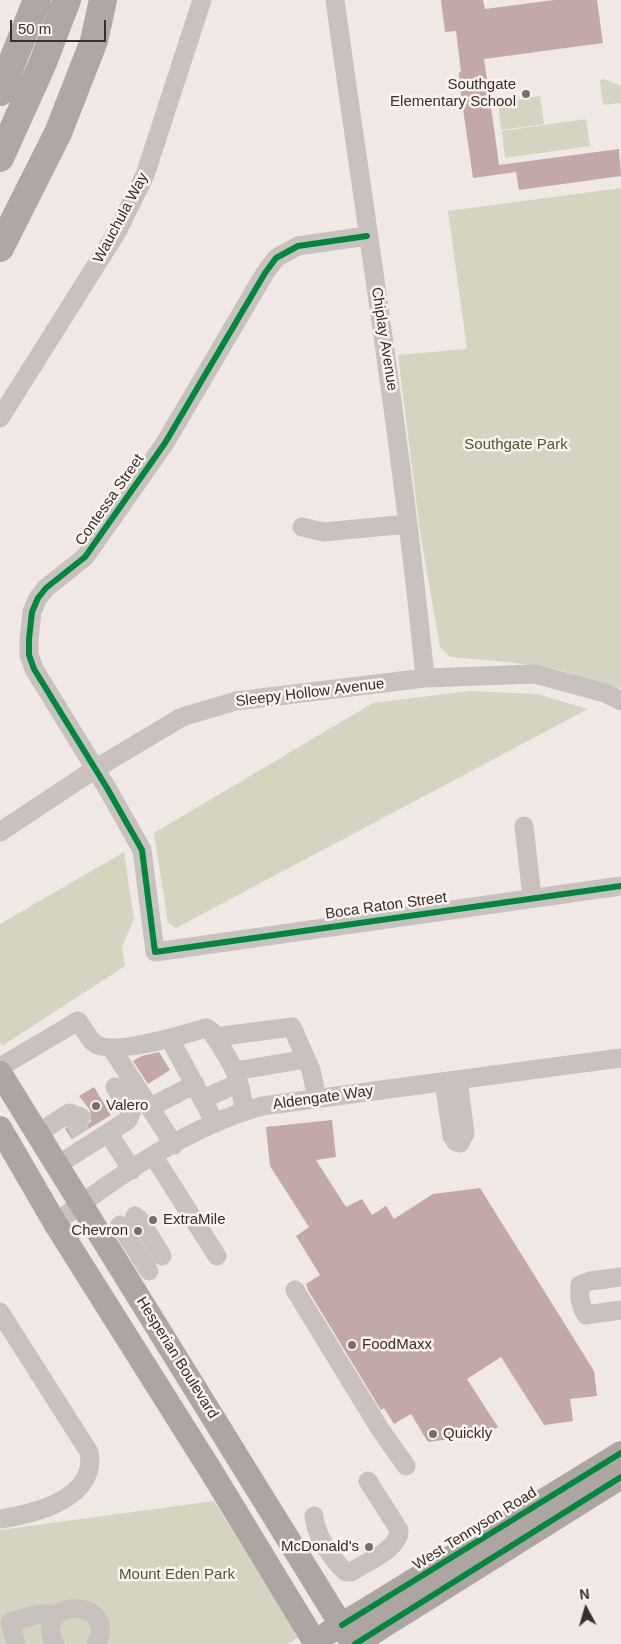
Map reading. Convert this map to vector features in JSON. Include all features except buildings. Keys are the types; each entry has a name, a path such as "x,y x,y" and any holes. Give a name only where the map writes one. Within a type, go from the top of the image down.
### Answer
{"highway":[{"path":"0,92 38,0"},
{"path":"0,158 35,83 67,0"},
{"path":"0,210 44,125 102,0"},
{"path":"0,248 58,134 94,41 102,0"}],"main road":[{"name":"Hesperian Boulevard","path":"0,1073 350,1638"},
{"name":"Hesperian Boulevard","path":"0,1128 55,1223 206,1463 313,1643"},
{"name":"West Tennyson Road","path":"350,1638 621,1453"},
{"name":"West Tennyson Road","path":"313,1643 350,1638 621,1477"}],"street":[{"name":"Wauchula Way","path":"0,418 117,232 145,175 202,0"},
{"name":"Chiplay Avenue","path":"335,0 367,236 391,380 425,678"},
{"name":"Contessa Street","path":"156,952 142,850 34,669 29,656 32,612 38,598 46,588 85,556 165,443 264,273 276,258 298,246 367,236"},
{"path":"302,527 324,532 408,524"},
{"name":"Sleepy Hollow Avenue","path":"0,832 95,770 182,717 236,701 425,678 535,674 605,693 621,701"},
{"path":"524,826 532,897"},
{"name":"Boca Raton Street","path":"156,952 532,897 621,886"},
{"path":"0,1067 78,1021 94,1043 112,1049 170,1038 206,1028 215,1037 237,1077 244,1111"},
{"path":"215,1037 292,1026 311,1070 317,1099"},
{"path":"170,1038 215,1123"},
{"path":"112,1049 174,1144"},
{"path":"151,1107 237,1077 306,1058"},
{"name":"Aldengate Way","path":"55,1223 132,1170 174,1144 215,1123 244,1111 262,1106 621,1058"},
{"path":"37,1134 79,1129 108,1133 128,1120 131,1113 115,1087"},
{"path":"56,1166 79,1129"},
{"path":"108,1133 132,1170"},
{"path":"154,1156 217,1256"},
{"path":"128,1220 156,1264"},
{"path":"621,1276 590,1281 580,1285 580,1306 586,1315 621,1310"},
{"path":"295,1290 380,1429 406,1466"},
{"path":"0,1312 89,1452 89,1469 85,1477 80,1486 64,1500 46,1508 0,1519"},
{"path":"314,1516 314,1525 338,1564 346,1572 352,1572 395,1544 399,1536 399,1530 368,1481"},
{"path":"16,1644 10,1622 39,1614 57,1615 70,1608 78,1608 91,1613 99,1626 96,1644"},
{"path":"54,1644 51,1631 57,1615"}],"green space":[{"path":"604,79 621,86 621,103 603,105 600,80"},
{"path":"540,96 544,124 501,130 498,103"},
{"path":"586,119 590,146 505,158 502,131"},
{"name":"Southgate Park","path":"621,188 621,685 619,691 560,670 509,662 450,657 440,647 420,532 398,355 467,349 448,211"},
{"path":"469,691 537,694 588,709 176,928 168,923 154,833 373,703"},
{"path":"124,852 134,919 122,947 125,966 2,1046 0,1042 0,924"},
{"name":"Mount Eden Park","path":"214,1501 299,1637 288,1644 0,1644 0,1530"}],"tunnel":[{"path":"74,1121 81,1133"}],"cycle path":[{"path":"367,236 298,246 276,258 265,273 165,443 85,557 46,588 38,598 32,612 29,639 29,655 34,669 107,788 142,850 155,952 621,886"},
{"path":"342,1625 621,1453"},
{"path":"355,1644 621,1477"}],"place":[{"name":"Southgate Elementary School","path":"526,94"},
{"name":"Valero","path":"96,1106"},
{"name":"ExtraMile","path":"153,1220"},
{"name":"Chevron","path":"138,1231"},
{"name":"FoodMaxx","path":"352,1345"},
{"name":"Quickly","path":"433,1434"},
{"name":"McDonald's","path":"369,1547"}]}
